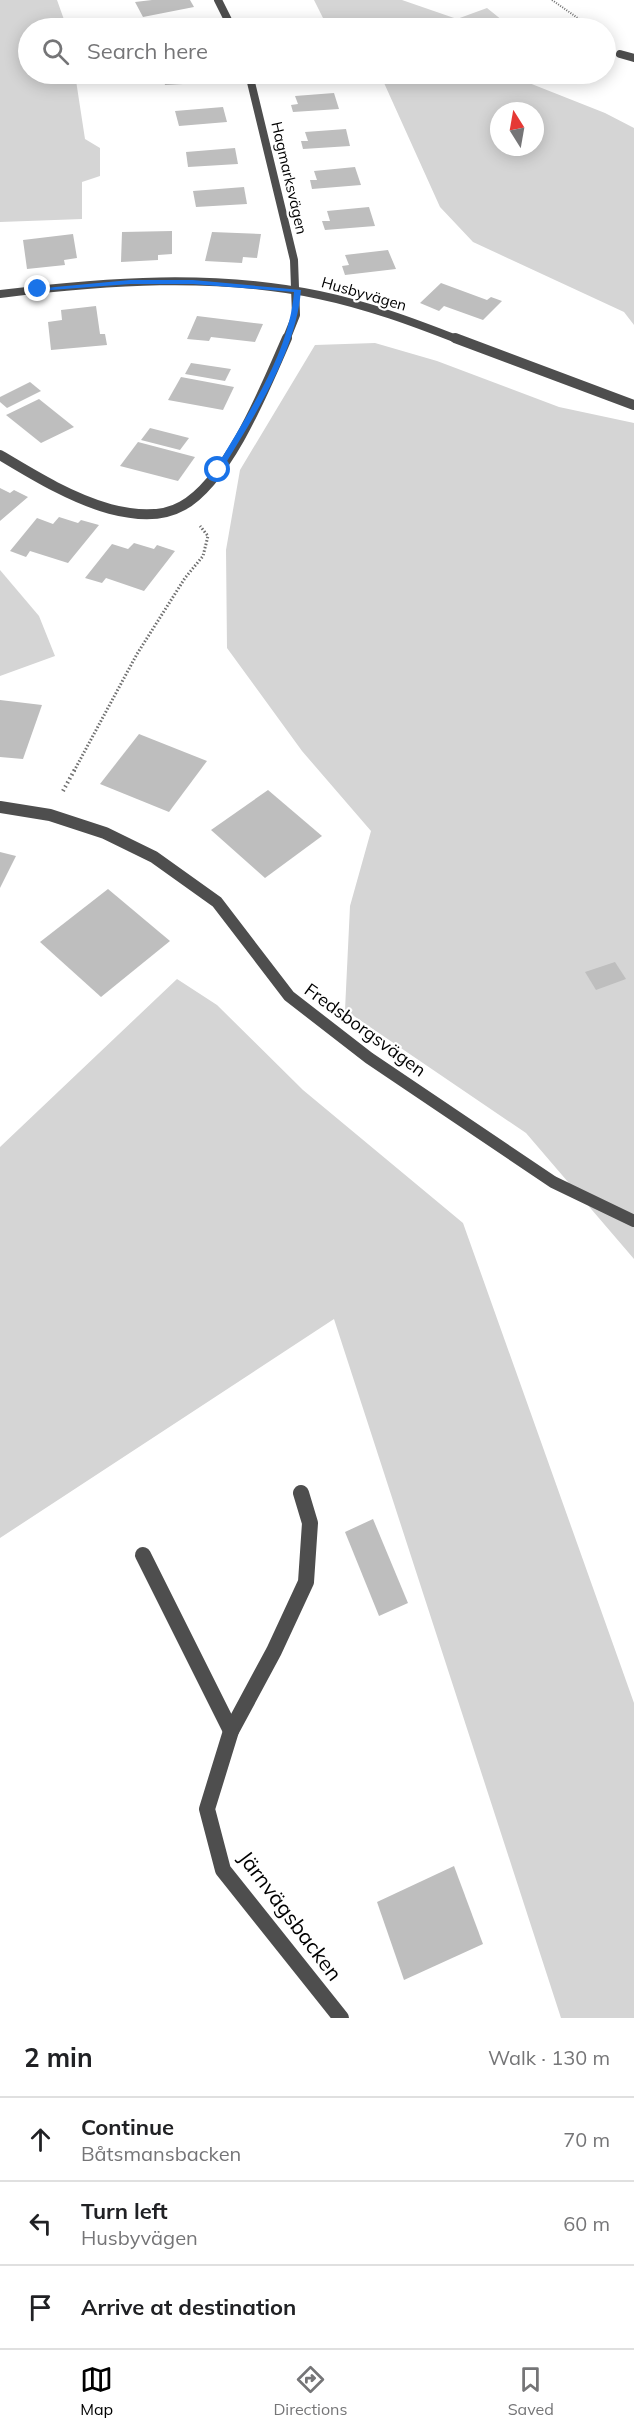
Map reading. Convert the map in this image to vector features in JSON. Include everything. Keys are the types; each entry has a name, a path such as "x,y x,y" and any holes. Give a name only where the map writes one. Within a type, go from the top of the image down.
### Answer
{"street":[{"path":"218,0 227,18"},
{"path":"620,54 634,58"},
{"name":"Hagmarksvägen","path":"185,506 205,489 218,470 272,374 296,315 298,290 294,260 251,84"},
{"name":"Husbyvägen","path":"0,294 84,284 130,282 193,282 298,290 357,304 407,320 634,405"},
{"path":"0,455 45,481 98,505 128,513 150,515 185,506"},
{"name":"Fredsborgsvägen","path":"0,807 50,815 105,833 154,857 217,902 289,996 369,1058 553,1182 634,1221"},
{"name":"Järnvägsbacken","path":"301,1493 310,1523 306,1582 274,1651 231,1731 207,1809 223,1870 341,2018"},
{"path":"143,1555 231,1731"}],"path":[{"path":"552,0 578,18"},
{"path":"50,815 137,654 185,578 203,556 208,536 185,506"}],"shaded area":[{"path":"0,0 57,0 63,18 18,18 18,84 77,84 85,139 100,148 100,176 82,182 82,219 0,222"},
{"path":"314,0 402,0 454,18 323,18"},
{"path":"487,8 500,18 460,18"},
{"path":"385,84 532,84 605,113 634,128 634,325 624,312 473,242 440,207"},
{"path":"375,343 437,361 559,407 634,423 634,1259 526,1133 345,1010 350,906 371,831 302,751 227,648 226,550 240,470 315,345"},
{"path":"0,570 39,616 55,656 0,676"},
{"path":"177,979 217,1005 303,1090 463,1223 634,1703 634,2018 561,2018 334,1319 0,1538 0,1147"}],"building":[{"path":"190,0 194,7 143,17 135,2"},
{"path":"334,93 339,109 293,112 291,105 298,104 295,96"},
{"path":"223,107 227,122 179,126 175,111"},
{"path":"346,129 350,146 303,149 301,141 308,141 305,132"},
{"path":"235,148 238,164 188,167 186,152"},
{"path":"355,167 361,185 312,189 310,180 317,180 314,171"},
{"path":"244,187 247,204 196,207 193,191"},
{"path":"369,207 375,226 325,230 322,221 330,221 327,211"},
{"path":"172,231 172,254 158,255 158,260 121,262 122,232"},
{"path":"212,232 261,234 257,258 243,257 242,263 205,261"},
{"path":"73,234 77,258 64,260 65,265 27,269 23,240"},
{"path":"388,250 396,269 345,275 342,266 349,265 345,255"},
{"path":"441,283 487,300 491,297 502,301 483,320 444,306 439,311 420,303"},
{"path":"96,306 100,334 105,334 107,345 51,350 48,322 62,320 61,310"},
{"path":"197,316 263,324 255,342 211,337 209,341 187,339"},
{"path":"191,363 231,369 225,381 185,374"},
{"path":"181,377 234,387 223,410 168,400"},
{"path":"30,382 41,391 7,408 0,402 0,397"},
{"path":"39,399 74,427 41,443 6,415"},
{"path":"150,428 189,438 180,450 141,440"},
{"path":"138,442 195,457 178,481 120,466"},
{"path":"0,488 10,493 14,490 28,497 0,521"},
{"path":"59,517 78,523 81,520 99,525 68,563 30,551 26,557 10,551 37,518 53,524"},
{"path":"134,543 154,549 157,545 175,551 144,591 106,578 102,583 85,578 112,544 128,549"},
{"path":"0,700 42,705 23,759 0,757"},
{"path":"139,734 207,761 169,812 100,784"},
{"path":"268,790 322,836 265,878 211,830"},
{"path":"0,852 16,856 0,888"},
{"path":"108,889 170,941 101,997 40,942"},
{"path":"615,962 626,979 596,990 585,972"},
{"path":"373,1519 408,1603 379,1616 345,1532"},
{"path":"454,1866 483,1944 404,1980 377,1902"}],"route":[{"path":"38,289 84,284 193,282 298,290 296,315 272,374 242,432 218,470"}]}
